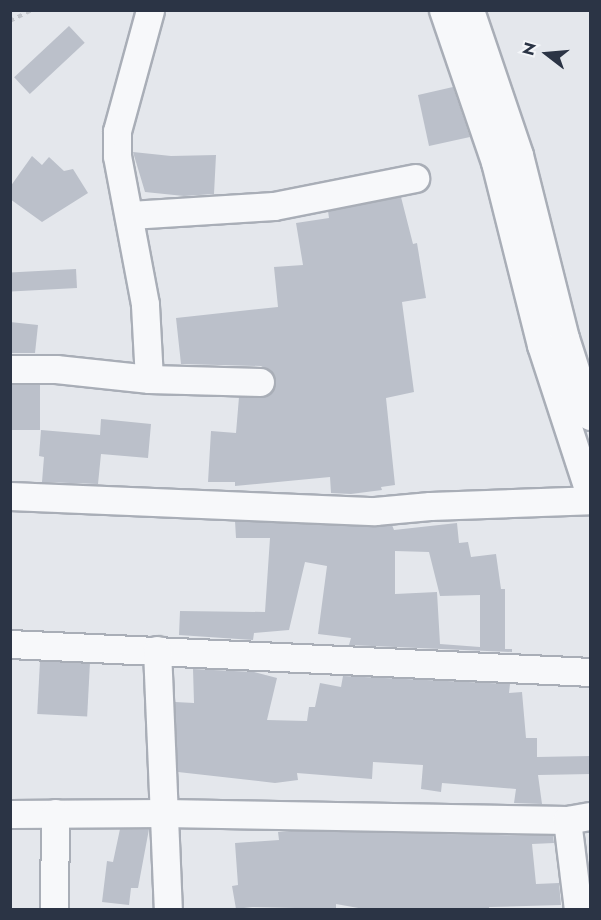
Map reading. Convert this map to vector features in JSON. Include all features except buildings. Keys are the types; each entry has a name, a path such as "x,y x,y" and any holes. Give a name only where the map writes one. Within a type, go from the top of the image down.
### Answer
{"street":[{"path":"149,379 148,331 130,215 117,156 117,131 150,10"},
{"path":"443,10 492,153 541,345 591,495"},
{"path":"470,10 519,155 565,338 591,416"},
{"path":"130,215 235,211 274,206 415,178"},
{"path":"10,369 56,369 149,379 260,382"},
{"path":"10,496 375,512 430,506 591,500"},
{"path":"10,644 591,672"},
{"path":"157,650 168,909"},
{"path":"54,909 55,813"},
{"path":"10,814 164,813 579,818 578,909"}],"path":[{"path":"10,21 32,10"}]}
